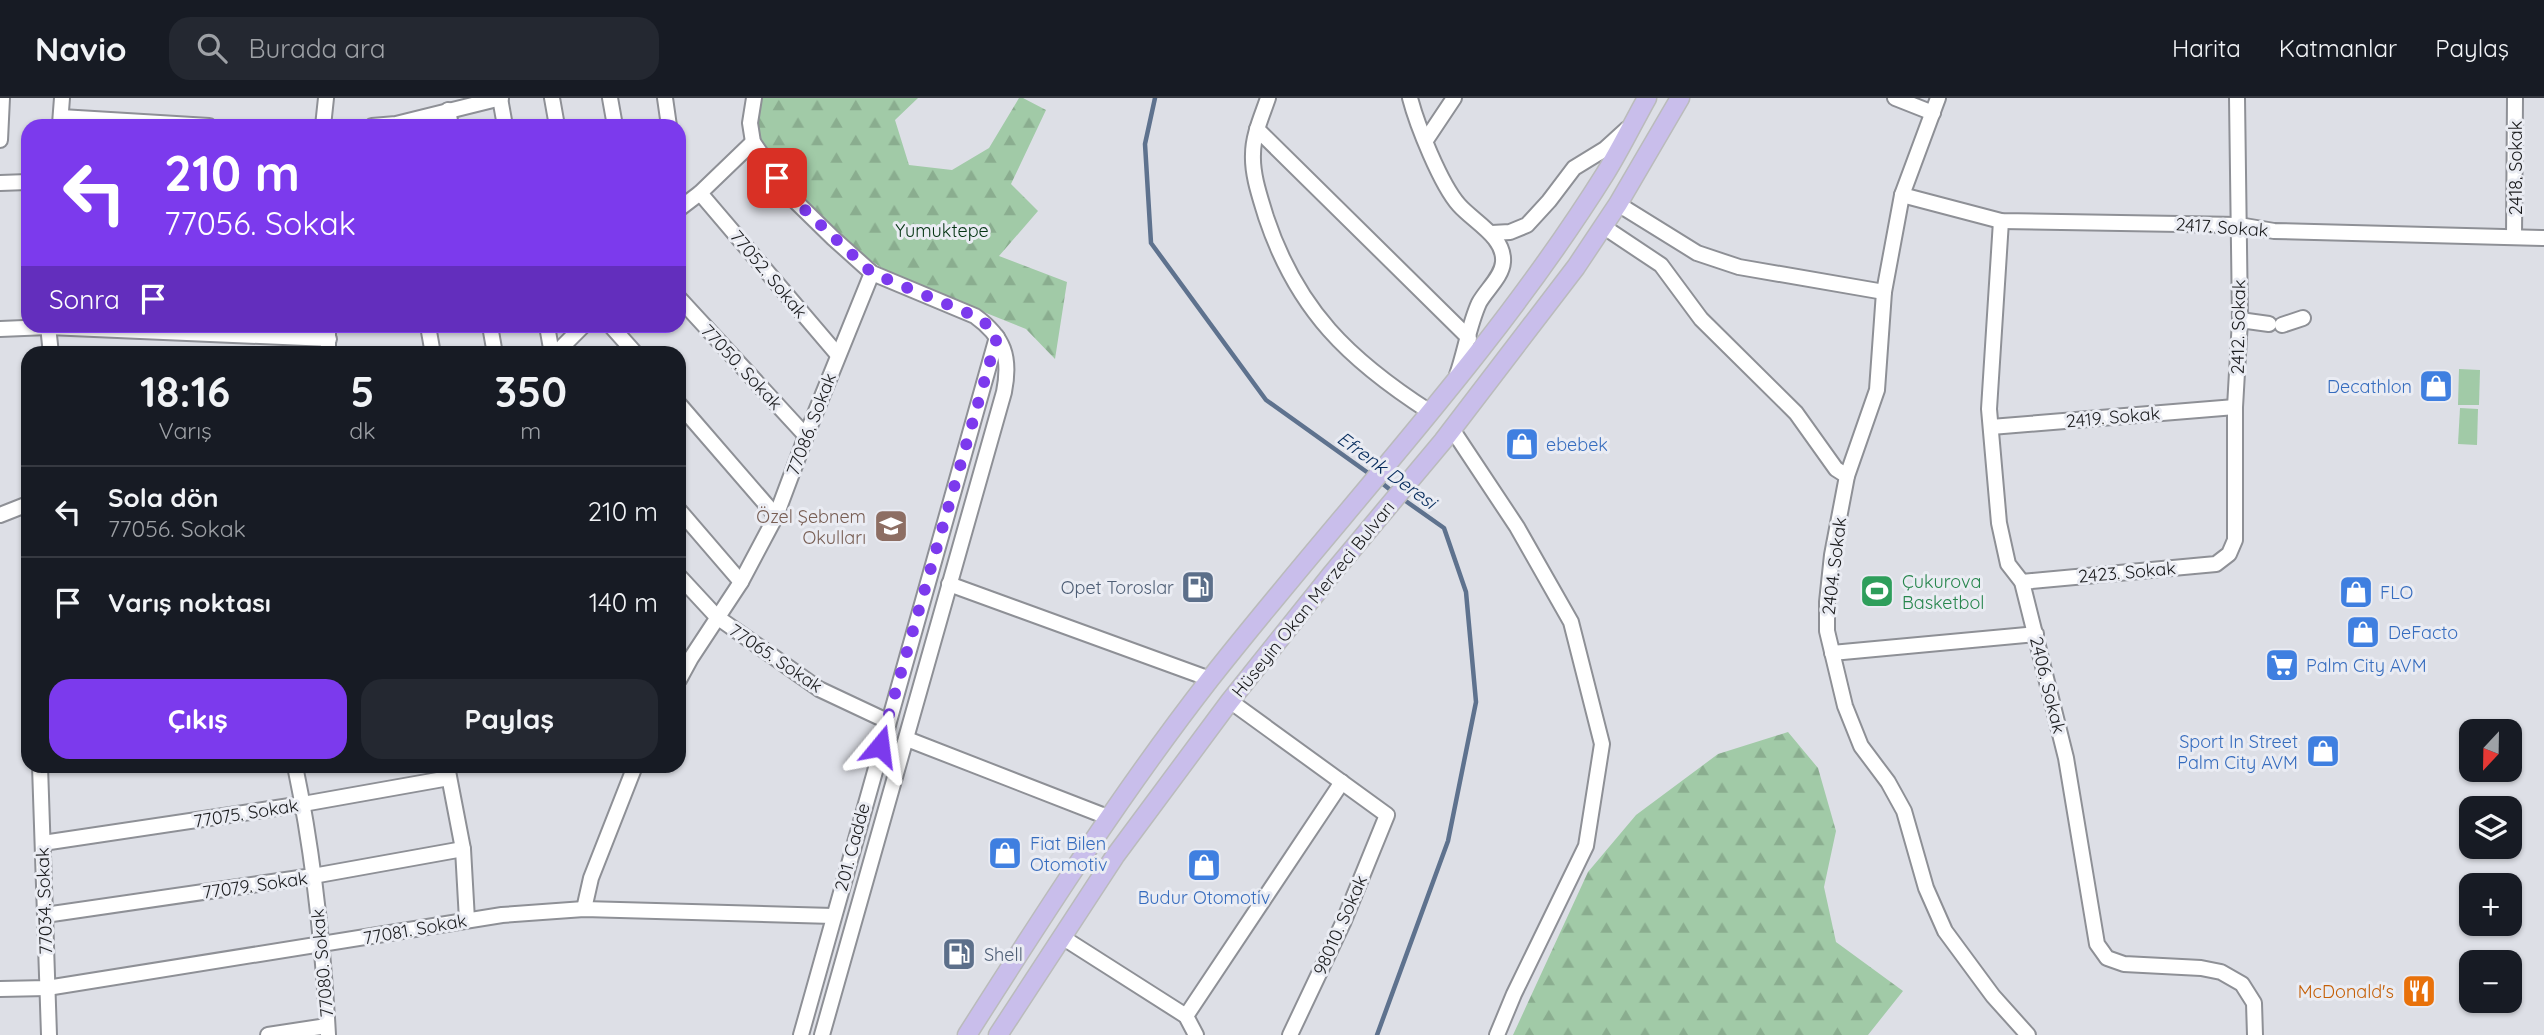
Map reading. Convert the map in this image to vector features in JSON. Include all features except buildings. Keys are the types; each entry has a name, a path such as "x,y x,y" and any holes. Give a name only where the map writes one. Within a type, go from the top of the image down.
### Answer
{"main road":[{"name":"Hüseyin Okan Merzeci Bulvarı","path":"967,1035 1051,902 1210,679 1424,419 1558,245 1606,173 1647,98"},
{"name":"Hüseyin Okan Merzeci Bulvarı","path":"998,1035 1115,856 1230,701 1448,435 1576,267 1604,227 1680,98"}],"street":[{"path":"0,140 2,98"},
{"path":"60,119 62,98"},
{"path":"324,119 326,98"},
{"path":"411,119 441,107 500,98 504,119"},
{"path":"552,98 556,119"},
{"path":"610,98 614,119"},
{"path":"665,98 668,119"},
{"path":"754,98 750,123 753,142 789,195 872,273 975,316 989,326 997,337"},
{"path":"1269,98 1257,129 1253,155 1259,194 1271,233 1289,273 1335,339 1424,419"},
{"path":"1410,98 1440,173 1457,203 1480,226 1492,233 1503,252 1503,266 1479,304 1455,380"},
{"path":"1426,140 1454,98"},
{"path":"1895,98 1933,113"},
{"name":"2404. Sokak","path":"1938,98 1902,195 1884,292 1877,390 1847,476 1832,555 1827,631 1845,706 1861,746 1888,782 1904,811 1926,888 1945,931 1993,996 2028,1035"},
{"name":"2412. Sokak","path":"2229,554 2235,540 2235,407 2240,320 2237,98"},
{"name":"2418. Sokak","path":"2514,237 2515,98"},
{"path":"1492,233 1510,232 1527,225 1574,168 1605,149 1634,121"},
{"path":"1257,129 1469,338"},
{"path":"686,200 699,193 753,142"},
{"path":"0,183 21,182"},
{"name":"77052. Sokak","path":"699,193 838,355"},
{"name":"2417. Sokak","path":"1902,195 2001,221 2239,225 2274,231 2544,238"},
{"path":"1618,204 1696,253 1729,264 1884,292"},
{"name":"2406. Sokak","path":"2001,221 1989,409 1998,523 2008,564 2022,582 2066,758 2097,944 2107,958 2124,964 2202,968 2221,972 2242,984 2254,1003 2255,1035"},
{"path":"1604,227 1661,265 1702,319 1796,413 1836,470 1847,476"},
{"name":"77086. Sokak","path":"686,668 741,582 776,516 872,273"},
{"name":"77050. Sokak","path":"686,306 806,436"},
{"path":"2240,320 2276,324 2303,318"},
{"path":"0,329 21,328"},
{"path":"199,333 328,339"},
{"path":"563,346 576,333"},
{"name":"201. Cadde","path":"822,1035 1004,392 1008,375 1007,357 997,337"},
{"name":"201. Cadde","path":"801,1035 997,337"},
{"name":"2419. Sokak","path":"1992,427 2235,407"},
{"path":"686,412 776,516"},
{"path":"1448,435 1517,527 1571,622 1602,744 1586,846 1497,1035"},
{"path":"0,515 21,507"},
{"path":"686,518 741,582"},
{"name":"2423. Sokak","path":"2022,582 2216,564 2229,554"},
{"name":"77065. Sokak","path":"686,584 717,617 819,689 887,721"},
{"path":"949,584 1210,679"},
{"path":"1832,653 2036,634"},
{"path":"1186,1016 1342,782 1230,701"},
{"path":"907,739 1110,818"},
{"name":"77034. Sokak","path":"41,773 49,1035"},
{"name":"77080. Sokak","path":"296,773 323,945 327,1031"},
{"name":"77075. Sokak","path":"43,843 303,804 443,773"},
{"path":"448,773 463,849 467,920"},
{"path":"584,909 595,868 632,773"},
{"name":"98010. Sokak","path":"1290,1035 1343,923 1387,814 1342,782"},
{"name":"77079. Sokak","path":"45,915 313,876 463,849"},
{"name":"77081. Sokak","path":"0,989 47,988 467,920 584,909 833,916"},
{"path":"1062,937 1186,1016 1196,1035"},
{"path":"268,1035 327,1031"}],"green space":[{"name":"Yumuktepe","path":"760,98 918,98 895,120 909,165 952,170 989,148 1019,98 1046,110 1011,184 1038,211 999,256 1067,282 1055,359 1026,329 899,278 860,253 838,234 795,192 764,149 756,126"},
{"path":"2459,369 2480,370 2479,405 2458,405"},
{"path":"2460,408 2478,409 2477,445 2458,444"},
{"path":"1788,732 1818,768 1836,831 1824,887 1836,942 1903,991 1868,1035 1513,1035 1588,872 1636,815 1718,754"}],"waterway":[{"name":"Efrenk Deresi","path":"1155,98 1145,144 1151,243 1266,400 1371,475"},
{"name":"Efrenk Deresi","path":"1378,480 1393,492"},
{"name":"Efrenk Deresi","path":"1377,1035 1448,841 1476,702 1466,592 1444,528 1400,497"}],"place":[{"name":"Decathlon","path":"2436,386"},
{"name":"ebebek","path":"1522,444"},
{"name":"Özel Şebnem Okulları","path":"891,526"},
{"name":"Opet Toroslar","path":"1198,587"},
{"name":"Çukurova Basketbol","path":"1877,591"},
{"name":"FLO","path":"2356,592"},
{"name":"DeFacto","path":"2363,632"},
{"name":"Palm City AVM","path":"2282,665"},
{"name":"Sport In Street Palm City AVM","path":"2323,751"},
{"name":"Fiat Bilen Otomotiv","path":"1005,853"},
{"name":"Budur Otomotiv","path":"1204,865"},
{"name":"Shell","path":"959,954"},
{"name":"McDonald's","path":"2419,991"}],"route":[{"path":"777,178 789,195 833,239 872,273 975,316 989,326 997,337 880,746"}]}
